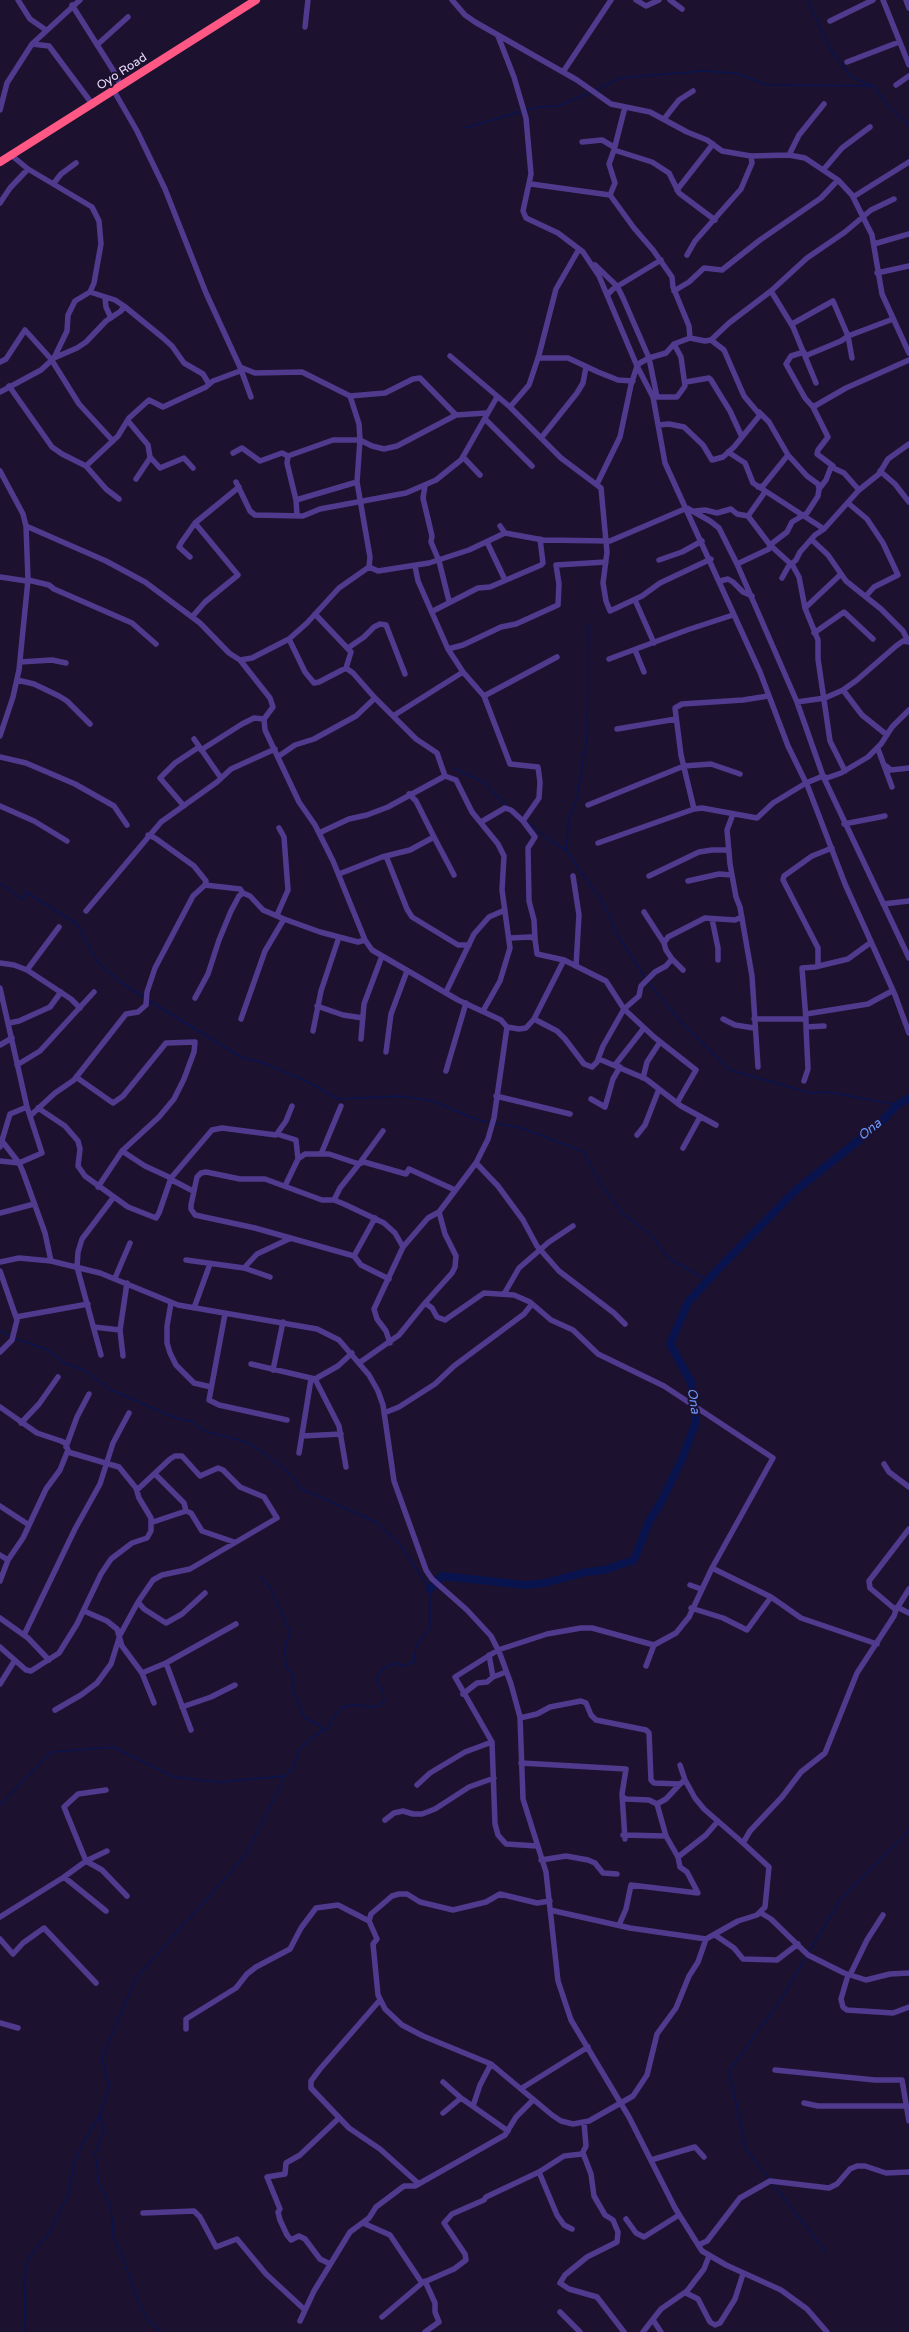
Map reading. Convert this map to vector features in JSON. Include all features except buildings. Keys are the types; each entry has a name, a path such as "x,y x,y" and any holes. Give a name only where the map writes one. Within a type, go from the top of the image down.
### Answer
{"highway":[{"name":"Oyo Road","path":"0,162 93,105 251,1"}],"street":[{"path":"18,0 30,19 46,30"},
{"path":"0,110 7,83 32,44 80,0"},
{"path":"304,26 308,0"},
{"path":"452,0 465,15 498,36 595,91 611,104 650,112 713,144 722,151 751,156 790,155 810,160 824,169 838,180 853,197 863,215 874,244 877,272 882,294 909,353"},
{"path":"563,72 611,0"},
{"path":"636,0 646,6 659,0"},
{"path":"670,0 682,9"},
{"path":"830,21 873,0"},
{"path":"883,0 909,65"},
{"path":"906,0 909,8"},
{"path":"72,6 97,45 165,189 206,293 251,397"},
{"path":"97,45 128,17"},
{"path":"498,36 514,77 526,118 531,184 523,205 526,218 558,233 579,249 617,286 642,336 656,385 655,397 658,425 664,458 711,559 733,616 760,672 788,746 806,783 870,944 892,991 909,1033"},
{"path":"847,62 899,42"},
{"path":"32,44 49,46 93,105"},
{"path":"896,86 909,76"},
{"path":"664,119 679,100 693,91"},
{"path":"790,155 799,135 824,104"},
{"path":"610,196 615,184 609,164 625,107"},
{"path":"824,169 842,148 870,127"},
{"path":"582,142 602,140 614,148 652,162 669,173 677,190 715,220"},
{"path":"677,190 713,144"},
{"path":"0,392 41,370 53,358 67,331 68,315 75,302 90,292 94,283 101,244 99,220 92,207 54,183 28,169 11,155"},
{"path":"687,255 695,241 741,189 752,163 751,156"},
{"path":"853,197 909,162"},
{"path":"54,183 60,174 76,163"},
{"path":"0,203 10,188 28,169"},
{"path":"674,290 694,279 704,268 722,270 760,240 821,198 838,180"},
{"path":"531,184 610,196 661,260 672,277 674,290 689,326 690,338"},
{"path":"598,484 620,437 637,366 649,358 666,353 674,344 690,338 705,341 711,340 729,323 771,291 807,258 845,232 863,215 894,199"},
{"path":"874,244 909,234"},
{"path":"510,407 529,385 538,358 556,289 579,249"},
{"path":"606,295 617,286 661,260"},
{"path":"591,262 637,366 655,397"},
{"path":"877,272 909,266"},
{"path":"771,291 792,324 816,383"},
{"path":"90,292 105,298 116,300 124,306 172,346 184,363 203,374 209,384"},
{"path":"105,298 106,307 112,318"},
{"path":"792,324 833,301 848,336 852,358"},
{"path":"53,358 77,348 121,311 124,306"},
{"path":"859,490 844,473 817,454 818,450 828,437 813,407 805,398 786,364 791,356 804,354 841,341 848,336 893,319"},
{"path":"0,362 6,359 25,330 53,358 79,404 113,441"},
{"path":"711,340 724,350 744,396 769,422 788,454 807,476 818,484 819,489"},
{"path":"655,397 677,397 682,392 686,382 681,357 674,344"},
{"path":"450,356 510,407 561,458 598,484 602,491 605,540 607,548 602,583 610,611 635,600 660,584 711,559"},
{"path":"538,358 568,358 618,380 633,381"},
{"path":"813,407 846,388 909,360"},
{"path":"541,438 577,393 583,383 586,367"},
{"path":"86,466 113,441 137,410 149,400 163,407 194,394 209,384 240,369 255,373 302,372 350,396 385,393 420,378 456,415"},
{"path":"686,382 708,378 711,380 730,411 742,437"},
{"path":"649,388 656,385"},
{"path":"9,386 52,447 62,454 86,466 106,489 119,499"},
{"path":"26,526 120,568 145,582 210,631 234,658 240,660 252,658 289,639 339,588 369,567 370,557 357,482 360,440 359,424 350,396"},
{"path":"190,557 179,546 195,523 237,485 250,511 255,515 297,516 360,500 398,495 425,486 450,470 463,457 497,397"},
{"path":"658,425 664,424 684,427 702,445 712,460 723,457 728,452 759,418 759,412"},
{"path":"233,453 242,448 260,461 282,453 288,456 333,440 360,440 384,450 397,446 456,415 486,416 532,466"},
{"path":"128,421 148,445 150,458 162,469 184,458 193,468"},
{"path":"782,578 790,565 796,560 800,552 815,535 824,529 859,490 880,471 888,460 909,444"},
{"path":"728,452 744,463 751,481 758,487 824,529"},
{"path":"758,487 762,486 788,454"},
{"path":"288,456 287,463 296,500 297,516"},
{"path":"463,457 480,475"},
{"path":"136,479 150,458"},
{"path":"737,564 769,549 770,545 787,532 792,522 802,514 807,513 814,503 819,489 833,466"},
{"path":"0,471 22,514 26,526 28,556 28,581 20,662 17,680 0,736"},
{"path":"880,471 895,484 909,502"},
{"path":"296,500 357,482"},
{"path":"425,486 423,498 432,536 432,542 439,561 449,601"},
{"path":"748,516 765,492"},
{"path":"848,503 867,519 882,543 898,575 874,587 866,596"},
{"path":"369,567 378,571 439,561 487,542 505,533 540,539 614,540 687,508 695,511 719,528 752,597 797,702 823,776 844,824 909,958"},
{"path":"695,511 705,510 717,513 731,509 737,514 748,516 770,545 790,565 793,566 799,577 805,608 818,640 818,659 830,741 845,771"},
{"path":"192,617 205,602 238,575 195,523"},
{"path":"500,526 505,533"},
{"path":"433,611 449,601 482,587 490,586 505,580 543,563 540,539"},
{"path":"812,540 828,556 840,575 866,596 902,631 908,642"},
{"path":"659,560 682,552 702,541"},
{"path":"487,542 505,580"},
{"path":"448,649 463,645 501,627 516,624 558,605 559,584 556,566 606,562"},
{"path":"415,566 418,581 433,611 448,649 463,672 484,696 510,764 538,767 540,772 539,798 523,821"},
{"path":"805,608 840,575"},
{"path":"0,577 49,585 54,589 132,623 156,644"},
{"path":"720,581 728,579 743,592 752,597"},
{"path":"635,600 654,644"},
{"path":"814,633 844,612 873,639"},
{"path":"289,639 306,672 314,683 319,682 346,668 351,654 348,648 315,614"},
{"path":"609,659 654,644 693,628 733,616"},
{"path":"348,648 364,637 374,627 380,624 386,624 405,674"},
{"path":"797,702 824,698 843,690 857,680 896,646 903,641 908,642"},
{"path":"635,650 644,672"},
{"path":"484,696 557,657"},
{"path":"20,662 52,660 66,663"},
{"path":"240,660 270,698 273,707 264,720 265,730 279,756 299,802 319,833 339,874 365,940 372,950 407,971 501,1020 507,1027 522,1029 534,1019 564,960"},
{"path":"346,668 353,673 375,698 416,739 437,754 445,776"},
{"path":"393,716 463,672"},
{"path":"17,680 34,684 59,696 90,724"},
{"path":"843,690 862,714 887,735"},
{"path":"694,809 684,766 675,708 677,705 768,696"},
{"path":"279,756 295,745 314,739 356,716 375,698"},
{"path":"598,842 694,809 702,808 757,818 774,803 806,783 823,776 833,776 845,771 868,757 878,749 892,727 909,710"},
{"path":"184,806 160,778 175,763 242,724 254,718 264,720"},
{"path":"617,729 676,719"},
{"path":"194,739 221,778"},
{"path":"86,911 148,835 161,822 236,766 275,749"},
{"path":"878,749 892,787"},
{"path":"0,757 26,763 75,784 114,806 127,825"},
{"path":"588,806 684,766 711,764 740,774"},
{"path":"884,766 891,770 909,768"},
{"path":"319,833 349,819 376,812 445,776 456,780 469,806 498,844 504,856 502,890 510,938 509,959 500,981 483,1011"},
{"path":"409,794 416,801 454,876"},
{"path":"0,806 34,821 67,841"},
{"path":"481,822 505,808 511,810 523,821 535,837 528,848 529,901 534,920 537,954 564,960 606,981 624,1010 660,1042 696,1070 677,1103"},
{"path":"733,814 727,830 732,875 742,917 752,976 754,1028 758,1067"},
{"path":"844,824 885,816"},
{"path":"276,915 288,890 284,837 279,828"},
{"path":"148,835 156,838 194,866 206,881 205,885"},
{"path":"339,874 386,856 410,850 434,837"},
{"path":"818,966 818,948 800,916 784,880 784,876 812,856 832,848"},
{"path":"649,876 699,852 729,850"},
{"path":"386,856 407,909 412,917 458,945 469,945"},
{"path":"688,881 709,876 732,875"},
{"path":"573,876 579,915 576,966"},
{"path":"30,1116 76,1077 126,1014 138,1012 146,1005 146,992 155,968 192,896 205,885 240,889 243,894 250,896 263,910 284,919 358,942 365,940"},
{"path":"195,998 208,974 219,940 232,911 239,896 243,894"},
{"path":"883,904 909,901"},
{"path":"446,992 474,934 489,916 505,910"},
{"path":"644,912 664,943 672,959 684,970"},
{"path":"664,943 668,937 703,919 735,920 742,917"},
{"path":"241,1019 265,951 284,919"},
{"path":"712,919 718,948 718,960"},
{"path":"27,970 59,927"},
{"path":"510,938 527,936 535,939"},
{"path":"313,1031 317,1006 339,937"},
{"path":"804,1081 808,1069 802,968 848,959 870,944"},
{"path":"361,1039 364,1004 382,956"},
{"path":"534,1019 557,1031 587,1066 595,1065 599,1059 603,1046 624,1010 639,996 640,988 645,982 657,971 666,966 672,959"},
{"path":"0,963 14,965 27,970 61,992 80,1008"},
{"path":"386,1052 391,1014 407,971"},
{"path":"0,991 9,1023 27,1108 42,1153 19,1163 0,1161"},
{"path":"754,1019 806,1017 868,1004 892,991"},
{"path":"9,1023 19,1021 50,1007 61,992"},
{"path":"17,1066 40,1051 94,992"},
{"path":"446,1071 466,1003"},
{"path":"317,1006 342,1015 363,1018"},
{"path":"723,1019 735,1025 754,1028"},
{"path":"806,1027 824,1026"},
{"path":"390,1343 386,1331 378,1319 374,1309 403,1247 428,1218 438,1212 476,1163 488,1139 494,1118 507,1027"},
{"path":"591,1100 605,1107 617,1066 644,1028"},
{"path":"0,1045 12,1038"},
{"path":"76,1077 113,1103 123,1096 166,1043 195,1042 194,1052 184,1079 174,1099 159,1117 122,1151 98,1187"},
{"path":"643,1078 647,1062 660,1042"},
{"path":"599,1059 617,1066 632,1075 643,1078 677,1103 716,1125"},
{"path":"637,1135 645,1125 659,1089"},
{"path":"496,1096 570,1114"},
{"path":"278,1134 292,1106"},
{"path":"321,1154 341,1106"},
{"path":"27,1108 10,1114 2,1130 1,1144 19,1163 34,1204 51,1261"},
{"path":"38,1108 65,1126 73,1135 80,1146 78,1166 85,1176 113,1198 128,1207 156,1218 171,1178 212,1130 217,1128 273,1136 278,1134 296,1140 298,1159"},
{"path":"683,1148 700,1117"},
{"path":"334,1200 340,1188 383,1131"},
{"path":"122,1151 145,1166 171,1178 193,1192"},
{"path":"285,1186 298,1159 305,1154 321,1154 359,1164 364,1162 406,1174 409,1169 455,1190"},
{"path":"476,1163 515,1208 540,1250 562,1274 614,1313 625,1324"},
{"path":"389,1279 361,1265 354,1256 225,1221 198,1216 191,1209 193,1192 199,1175 206,1172 240,1178 265,1179 322,1200 334,1200 375,1218 395,1234 403,1247"},
{"path":"101,1355 77,1268 79,1245 113,1198"},
{"path":"0,1213 34,1204"},
{"path":"359,1363 390,1343 412,1321 424,1303 452,1273 457,1262 445,1234 438,1212"},
{"path":"354,1256 375,1218"},
{"path":"504,1294 519,1268 540,1250 573,1226"},
{"path":"244,1268 257,1254 291,1238"},
{"path":"115,1278 130,1243"},
{"path":"0,1262 19,1258 51,1261 115,1278 171,1303 225,1314 283,1322 331,1334 352,1354 359,1363 378,1391 384,1413 394,1481 410,1526 432,1579 482,1626 498,1650 506,1672 520,1718 523,1799 546,1872 558,1981 571,2020 620,2103 679,2215 698,2245 709,2256 743,2274 757,2278 781,2290 807,2309 827,2332"},
{"path":"186,1260 244,1268 270,1278"},
{"path":"194,1308 210,1264"},
{"path":"0,1271 16,1317 17,1326 12,1340 0,1352"},
{"path":"123,1356 120,1330 127,1283"},
{"path":"424,1303 432,1308 437,1318 445,1320 482,1293 514,1294 532,1304 551,1320 582,1337 598,1354 664,1386 773,1458 712,1568 691,1608 688,1617 676,1633 654,1645 646,1666"},
{"path":"171,1303 167,1326 167,1343 170,1353 176,1365 194,1383 211,1387"},
{"path":"16,1317 88,1304"},
{"path":"384,1413 435,1384 454,1366 524,1314 532,1304"},
{"path":"225,1314 208,1400 219,1405 287,1420"},
{"path":"273,1370 283,1322"},
{"path":"94,1327 120,1330"},
{"path":"251,1364 313,1379 338,1366 352,1354"},
{"path":"21,1423 40,1404 58,1377"},
{"path":"313,1379 336,1418 341,1434 346,1467"},
{"path":"299,1453 313,1379"},
{"path":"0,1581 8,1560 29,1525 46,1489 60,1470 77,1417 89,1394"},
{"path":"0,1407 37,1433 61,1441 67,1449 119,1467 137,1490 139,1498 152,1522 151,1531 147,1538 132,1543 111,1559 101,1574 84,1612 62,1650 31,1671 0,1647"},
{"path":"24,1635 75,1529 100,1484 108,1463 113,1443 129,1413"},
{"path":"302,1436 341,1434"},
{"path":"55,1710 81,1695 97,1683 111,1664 120,1635 138,1602 157,1577 190,1569 234,1542 276,1519 264,1497 240,1487 220,1468 203,1476 198,1475 182,1456 175,1456 137,1490"},
{"path":"884,1464 889,1472 909,1487"},
{"path":"155,1474 184,1503 186,1511"},
{"path":"0,1506 29,1525"},
{"path":"152,1522 186,1511 191,1512 202,1530 234,1542"},
{"path":"909,1529 868,1583 870,1588 896,1609 909,1612"},
{"path":"0,1555 8,1560"},
{"path":"712,1568 771,1598 801,1618 876,1644"},
{"path":"690,1585 701,1589"},
{"path":"743,1843 750,1832 782,1797 801,1772 825,1753 851,1692 855,1677 891,1622 896,1609 909,1589"},
{"path":"138,1602 144,1609 166,1623 182,1614 205,1593"},
{"path":"691,1608 724,1618 747,1630 771,1598"},
{"path":"84,1612 107,1621 120,1635 124,1649 142,1673 154,1703"},
{"path":"0,1618 24,1635 49,1660"},
{"path":"142,1673 166,1663 236,1624"},
{"path":"537,1846 506,1844 498,1835 495,1824 492,1742 463,1694 455,1677 498,1650 547,1634 590,1628 633,1638 654,1645"},
{"path":"489,1655 493,1677"},
{"path":"0,1684 15,1660"},
{"path":"166,1663 191,1730"},
{"path":"463,1694 471,1686 489,1682 493,1677 506,1672"},
{"path":"182,1707 211,1697 235,1685"},
{"path":"520,1718 537,1714 550,1707 581,1701 586,1704 591,1716 596,1720 646,1730 650,1736 651,1780 654,1783 663,1785 682,1782"},
{"path":"417,1785 430,1773 465,1752 492,1742"},
{"path":"521,1763 626,1769 623,1797 624,1837 666,1836"},
{"path":"550,1910 618,1925 706,1939 738,1921 761,1912 767,1904 767,1883 770,1869 768,1865 718,1821 695,1798 682,1782 680,1765"},
{"path":"385,1820 394,1813 403,1811 412,1814 422,1814 436,1809 469,1787 494,1778"},
{"path":"657,1804 666,1799 682,1782"},
{"path":"106,1790 78,1794 64,1807 86,1861 102,1870 127,1896"},
{"path":"618,1925 626,1909 631,1885 698,1892 687,1872 680,1867 678,1857 666,1836 657,1804 649,1800 626,1799 623,1797"},
{"path":"678,1857 706,1835 718,1821"},
{"path":"0,1916 64,1877 86,1861 107,1851"},
{"path":"541,1860 566,1856 588,1860 595,1864 603,1873 617,1874"},
{"path":"64,1877 106,1911"},
{"path":"369,1921 371,1914 392,1896 399,1894 407,1894 420,1902 453,1910 486,1902 500,1894 538,1903 550,1901"},
{"path":"186,2029 186,2019 236,1988 247,1974 290,1949 301,1928 316,1908 338,1905 369,1921 377,1939 373,1944 380,2000 384,2009 402,2025 437,2043 491,2064 522,2088 533,2100 561,2121 573,2124 584,2122 599,2116 633,2096 645,2080 657,2034 676,2008 689,1976 698,1962 706,1939"},
{"path":"761,1912 771,1919 808,1955 849,1975 866,1980 890,1974 909,1973"},
{"path":"883,1915 866,1940 849,1975 841,1999 843,2006 847,2010 893,2013 909,2007"},
{"path":"0,1939 13,1954 23,1943 44,1928 96,1984"},
{"path":"715,1935 734,1948 743,1959 777,1960 798,1944"},
{"path":"380,2000 311,2081 311,2088 339,2118 399,2165 419,2184"},
{"path":"0,2022 18,2028"},
{"path":"522,2088 588,2047"},
{"path":"473,2106 480,2085 491,2064"},
{"path":"775,2070 875,2080 900,2080 906,2082 909,2121"},
{"path":"443,2082 461,2098 508,2131"},
{"path":"443,2112 461,2098"},
{"path":"300,2321 330,2264 350,2232 369,2218 376,2207 404,2186 419,2184 505,2135 516,2117 533,2100"},
{"path":"804,2103 818,2106 907,2106"},
{"path":"330,2264 320,2259 305,2239 296,2236 291,2240 287,2235 280,2220 278,2212 280,2209 267,2177 285,2174 286,2163 304,2151 339,2118"},
{"path":"584,2122 586,2146 584,2152 591,2174 594,2196 605,2215 613,2220 618,2232 617,2242 587,2257 565,2275 560,2282 569,2289 597,2297 624,2332"},
{"path":"651,2160 695,2147 704,2157"},
{"path":"382,2317 424,2282 454,2269 466,2260 465,2254 444,2223 452,2214 539,2172 564,2156 580,2155 584,2152"},
{"path":"698,2245 707,2241 740,2198 770,2181 829,2188 837,2184 850,2169 856,2166 865,2166 886,2172 909,2172"},
{"path":"539,2172 558,2215 564,2225 572,2229"},
{"path":"143,2213 194,2211 200,2217 216,2247 238,2239 266,2274 305,2310"},
{"path":"626,2219 636,2233 644,2237 679,2215"},
{"path":"363,2223 390,2235 424,2282 436,2303 435,2312 439,2322 425,2332"},
{"path":"643,2332 661,2309 686,2293 704,2270 709,2256"},
{"path":"686,2293 698,2299 710,2322 715,2325 720,2323 735,2299 743,2274"},
{"path":"560,2312 580,2332"},
{"path":"653,2320 661,2332"}],"waterway":[{"path":"807,0 831,50 851,77 873,86 890,108 909,125"},
{"path":"595,91 619,78 702,71 735,73 768,85 873,86"},
{"path":"465,128 537,107 559,106 591,92"},
{"path":"566,850 569,818 577,798 587,738 588,624"},
{"path":"454,768 485,783 507,806"},
{"path":"526,821 548,839 566,850 603,903 618,936 646,979"},
{"path":"0,883 23,900 26,892 77,924 97,961 119,981 145,998"},
{"path":"648,982 685,1026 730,1070 811,1093 829,1092 897,1105"},
{"path":"148,1000 243,1058 261,1062 308,1082 338,1099 400,1096 433,1101 478,1120 490,1122"},
{"name":"Ona","path":"430,1589 442,1576 525,1585 545,1583 586,1572 604,1570 634,1560 650,1519 660,1504 681,1461 696,1422 691,1382 670,1344 688,1302 795,1191 879,1124 897,1105 909,1098"},
{"path":"494,1123 522,1128 584,1152 601,1185 624,1215 649,1233 670,1259 707,1280"},
{"path":"0,1331 11,1336"},
{"path":"14,1338 48,1350 64,1363 86,1371 109,1389 182,1420 192,1421 204,1431 246,1442 260,1450 288,1472 302,1489 376,1522 401,1546 430,1589 430,1628 416,1646 414,1662 403,1666 394,1663 383,1669 376,1680 383,1690 384,1701 377,1707 354,1705 343,1707 333,1718 329,1727 310,1739 299,1750 293,1768 285,1776 245,1856 136,1978 102,2058 109,2086 100,2115 82,2144 74,2164 68,2195 50,2232 28,2259 24,2281 25,2332"},
{"path":"260,1576 271,1589 290,1632 284,1650 287,1668 292,1673 294,1682 292,1689 305,1718 319,1725 323,1731"},
{"path":"0,1805 51,1752 113,1747 174,1777 219,1782 284,1776"},
{"path":"770,2180 746,2149 729,2071 780,2001 840,1900 909,1831"},
{"path":"100,2116 104,2131 95,2153 99,2183 111,2207 113,2236 122,2255 137,2298 148,2320 161,2332"},
{"path":"772,2183 826,2252"}]}
